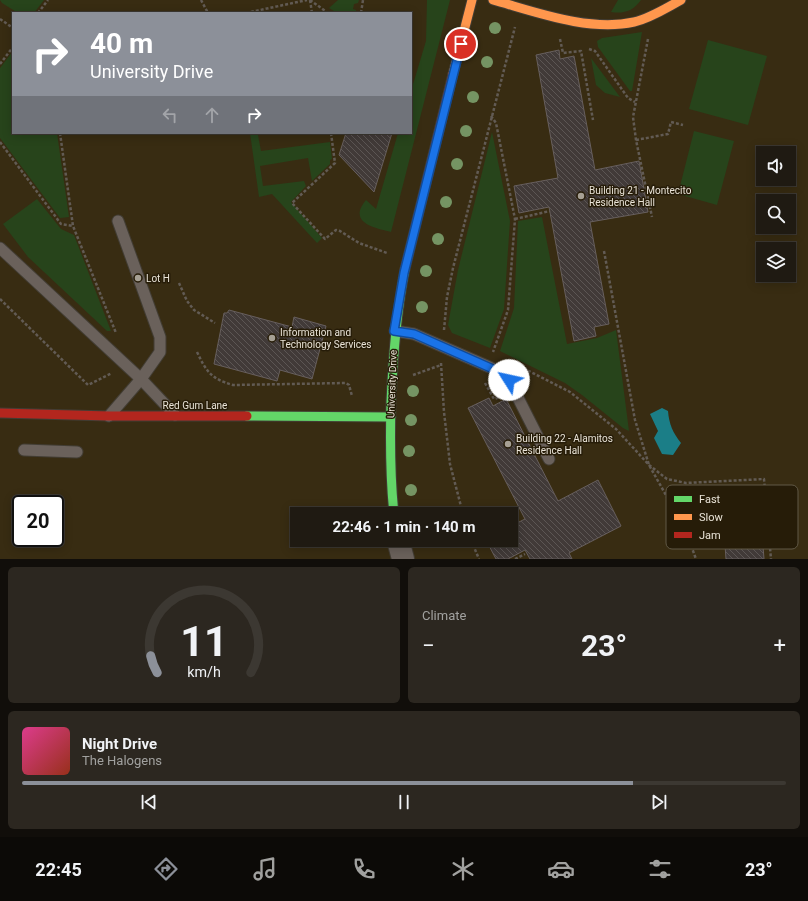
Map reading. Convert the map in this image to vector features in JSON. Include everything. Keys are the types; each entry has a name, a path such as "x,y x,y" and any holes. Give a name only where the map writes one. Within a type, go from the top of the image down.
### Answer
{"street":[{"name":"University Drive","path":"393,507 391,486 391,417 394,331 399,296 472,0"},
{"path":"493,0 585,24 633,22 656,14 681,0"},
{"name":"Red Gum Lane","path":"0,413 109,416 391,417"},
{"path":"400,547 403,559"}],"lane":[{"path":"109,416 141,379 160,352 160,337 118,221"},
{"path":"0,248 141,379 176,416"},
{"path":"394,331 414,334 442,345 502,373 509,380 549,459"},
{"path":"24,450 77,452"}],"path":[{"path":"39,12 48,0"},
{"path":"201,0 207,12"},
{"path":"251,12 309,0 327,12"},
{"path":"309,0 312,12"},
{"path":"361,12 363,0"},
{"path":"461,507 450,464 444,412 441,365 447,297 491,116 520,8"},
{"path":"652,217 636,140 633,116 649,33 656,14"},
{"path":"0,18 12,27"},
{"path":"559,36 563,53 581,51 593,120"},
{"path":"0,64 12,48"},
{"path":"589,49 595,51 628,98 635,102"},
{"path":"491,116 496,123 515,219 508,310 493,353"},
{"path":"636,140 668,134 671,122 683,125"},
{"path":"60,134 73,226 119,341 110,350"},
{"path":"331,134 335,163 292,203 325,239 336,230 359,243 389,254"},
{"path":"0,142 61,224 73,226"},
{"path":"515,219 550,211"},
{"path":"604,251 635,420 649,465 666,495"},
{"path":"180,283 187,302 194,310 215,323"},
{"path":"0,299 88,385 126,365"},
{"path":"486,350 500,356"},
{"path":"197,352 204,366 211,374 220,381 234,385 346,383 349,385 352,396 358,396"},
{"path":"513,363 570,392 616,429 649,465 667,479 686,483 764,479 765,485"},
{"path":"412,376 441,365 448,367"},
{"path":"482,378 494,399 514,390"},
{"path":"474,547 479,559"},
{"path":"692,549 696,559"},
{"path":"770,549 771,559"},
{"path":"516,559 525,554"}],"shaded area":[{"path":"0,0 808,0 808,559 0,559"}],"green space":[{"path":"0,0 44,0 35,12 16,12 2,3"},
{"path":"338,0 359,0 358,3 354,4 353,9 356,10 356,12 335,12 329,8"},
{"path":"427,0 450,0 391,232 378,229 365,223 361,219 361,208 366,200 376,209 398,134 412,134 412,88 426,41"},
{"path":"618,0 641,0 635,7 628,11 620,13 611,12"},
{"path":"642,32 632,91 630,91 598,47 597,41 602,38"},
{"path":"708,40 767,56 748,125 689,109"},
{"path":"12,52 12,134 57,134 69,217 60,218 0,138 0,68"},
{"path":"591,58 620,97 605,93 596,85"},
{"path":"694,131 734,141 717,205 678,194"},
{"path":"492,132 510,221 504,309 490,348 452,333 448,325 458,270"},
{"path":"250,134 258,135 261,151 330,142 332,159 330,160 330,164 312,181 308,158 260,166 263,186 304,181 306,186 291,202 322,238 317,243 272,194 259,197"},
{"path":"37,199 61,229 74,235 111,331 107,331 28,257 3,224"},
{"path":"542,217 567,344 597,338 616,330 629,431 565,383 500,351 514,308 518,221"}],"water":[{"path":"662,408 668,411 672,428 681,443 673,455 662,454 654,438 658,431 650,414"}],"building":[{"name":"Building 21 - Montecito Residence Hall","path":"559,50 560,59 574,56 595,170 639,161 648,212 590,222 609,324 594,327 596,336 574,341 549,207 519,213 514,186 558,178 536,55"},
{"path":"346,134 392,134 374,192 339,155"},
{"name":"Information and Technology Services","path":"229,310 292,327 294,317 326,326 312,379 280,370 277,381 214,364 224,313 227,313"},
{"name":"Building 22 - Alamitos Residence Hall","path":"489,398 493,406 506,399 558,501 598,480 621,526 569,553 572,559 530,559 525,550 508,559 496,559 490,547 518,547 518,522 525,519 468,408"},
{"path":"725,549 763,549 764,559 726,559"}],"traffic: fast":[{"path":"394,507 390,430 391,402 395,335 405,269"},
{"path":"247,416 391,417"}],"traffic: slow":[{"path":"453,74 472,0"},
{"path":"493,0 545,15 581,23 599,24 634,22 646,18 681,0"}],"traffic: jam":[{"path":"405,269 453,74"},
{"path":"0,413 109,416 247,416"}],"place":[{"name":"Building 21 - Montecito Residence Hall","path":"581,196"},
{"name":"Lot H","path":"138,278"},
{"name":"Information and Technology Services","path":"272,338"},
{"name":"Building 22 - Alamitos Residence Hall","path":"508,444"}],"route":[{"path":"461,44 409,249 399,296 394,331 414,334 442,345 502,373 509,380"}]}
